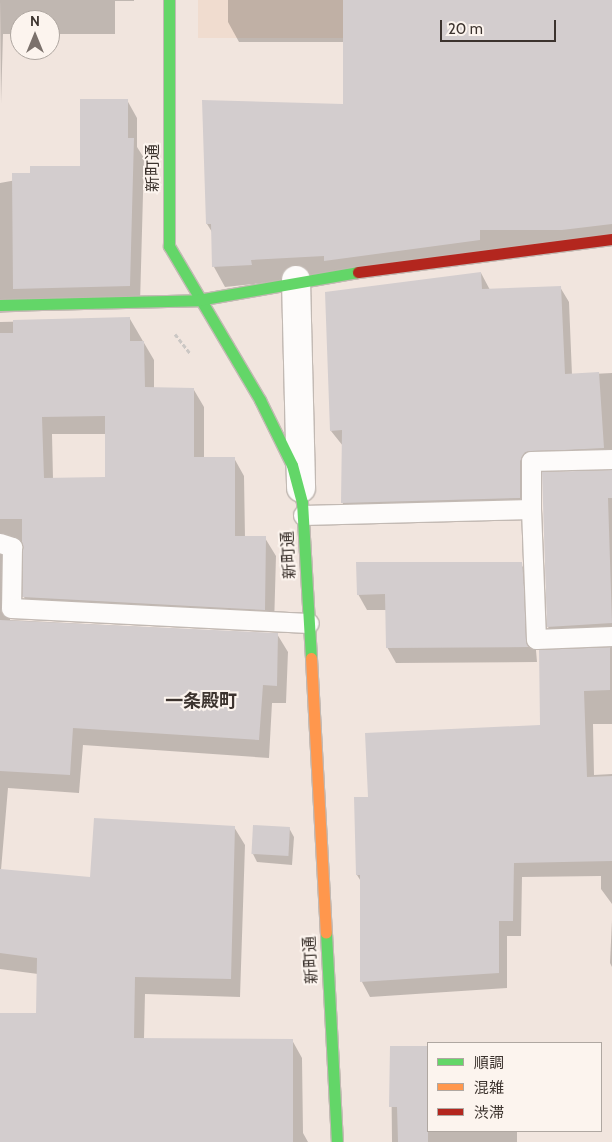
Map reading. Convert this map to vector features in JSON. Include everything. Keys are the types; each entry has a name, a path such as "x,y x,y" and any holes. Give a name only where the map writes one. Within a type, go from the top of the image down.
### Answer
{"street":[{"name":"新町通","path":"169,0 169,246 198,300 260,400 292,465 303,508 337,1142"},
{"path":"0,305 198,300 296,280 612,239"},
{"path":"296,280 303,508"}],"lane":[{"path":"612,459 531,461 536,639 612,636"},
{"path":"303,508 531,509"},
{"path":"0,543 12,548 11,608 309,622"}],"path":[{"path":"150,301 196,361"}],"shaded area":[{"path":"198,0 564,0 564,38 198,38"}],"building":[{"path":"343,0 612,0 612,224 562,230 480,230 480,240 324,261 324,256 251,260 252,265 212,267 211,224 206,224 202,100 343,104"},
{"path":"80,99 128,99 128,138 134,138 130,286 13,289 12,173 30,173 30,166 80,166"},
{"path":"481,272 482,289 561,286 565,374 599,372 604,448 525,452 520,461 520,498 341,503 342,430 330,431 325,292"},
{"path":"130,317 130,341 144,341 145,387 194,388 194,457 235,457 235,536 266,536 265,610 22,597 22,519 0,519 0,333 13,333 13,320","holes":["105,416 105,477 44,478 42,417"]},
{"path":"612,470 612,498 608,498 612,623 547,627 542,472"},
{"path":"356,562 522,562 529,647 386,648 385,594 357,595"},
{"path":"0,620 278,633 277,686 263,685 259,740 73,728 70,775 0,771"},
{"path":"610,647 610,690 584,691 587,777 612,776 612,861 514,863 513,921 499,921 499,973 360,982 360,875 356,875 354,797 368,797 365,733 540,725 539,650"},
{"path":"94,818 235,826 231,979 135,977 134,1038 293,1039 293,1142 0,1142 0,1013 36,1013 37,958 0,953 0,869 90,877"},
{"path":"253,825 290,827 288,856 251,854"},
{"path":"390,1046 427,1046 428,1142 398,1142 397,1107 389,1107"}],"traffic: fast":[{"path":"169,0 169,246 260,400 292,465 302,502 311,658"},
{"path":"0,305 198,300 358,272"},
{"path":"326,933 337,1142"}],"traffic: slow":[{"path":"311,658 326,933"}],"traffic: jam":[{"path":"358,272 612,239"}],"district":[{"name":"一条殿町","path":"201,701"}]}
